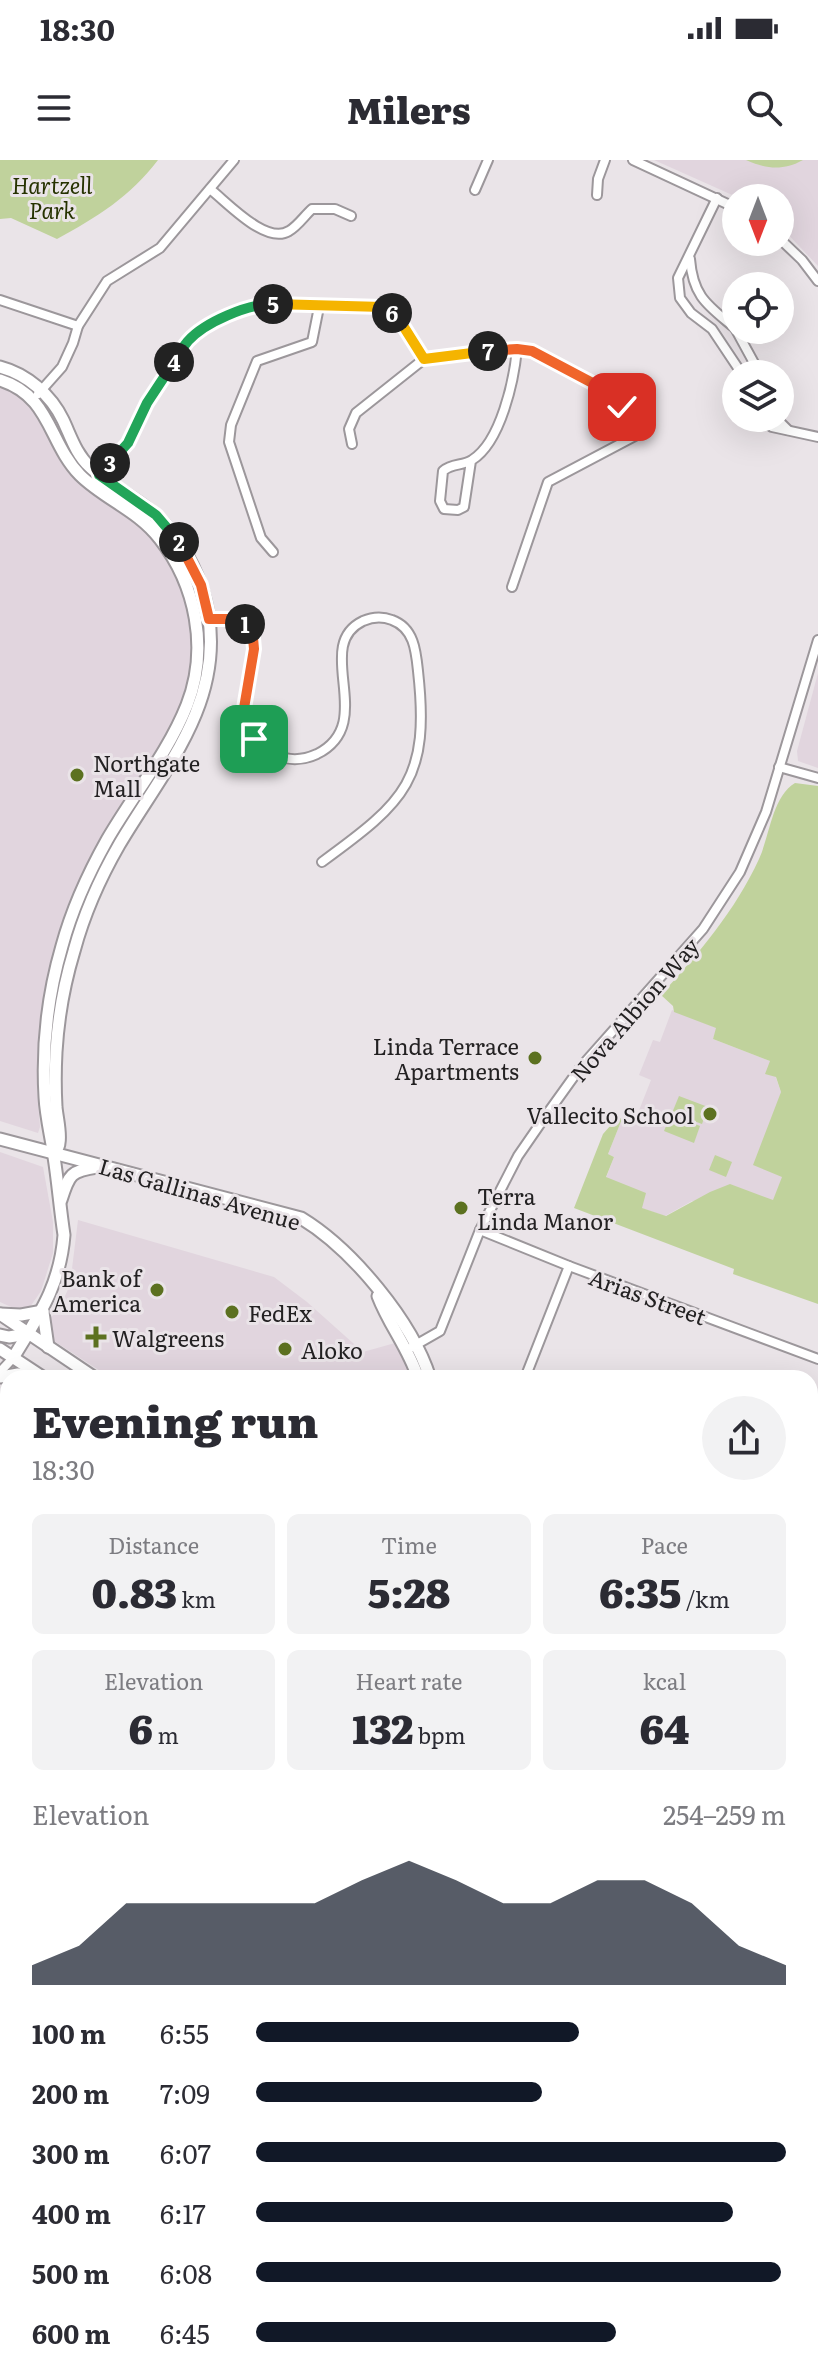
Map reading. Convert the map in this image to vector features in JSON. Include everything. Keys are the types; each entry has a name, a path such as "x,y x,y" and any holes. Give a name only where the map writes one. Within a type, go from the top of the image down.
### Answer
{"street":[{"path":"37,395 69,355 78,326 107,281 160,248 234,160"},
{"path":"475,190 488,160"},
{"path":"597,195 598,179 605,160"},
{"path":"633,160 722,201"},
{"path":"210,189 259,229 274,234 288,232 312,209 335,209 351,216"},
{"path":"717,198 678,278 680,298 691,313 712,329 733,360"},
{"path":"794,254 818,281"},
{"path":"689,258 691,281 704,301 722,317"},
{"path":"0,300 78,326"},
{"path":"95,480 128,443 147,403 189,339 219,319 258,304 383,307 397,316 424,359"},
{"path":"273,552 261,538 256,524 229,442 231,425 257,361 312,342 319,307"},
{"path":"471,461 450,465 443,471 440,501 444,509 464,507 471,461 490,440 505,408 517,349"},
{"path":"352,444 349,429 356,413 424,359 517,349 532,351 614,395 635,436 548,482 512,587"},
{"path":"0,367 26,378 37,395 58,412 95,480 140,501 168,528 195,571 202,620 197,669 187,705 89,875 62,946 44,1076 64,1235 62,1257 58,1276 43,1311 4,1370"},
{"path":"0,380 37,395"},
{"path":"794,431 818,437"},
{"path":"202,620 235,619 250,630 254,649 244,701 243,714 247,728 262,748 287,759 315,755 327,748 342,727 347,702 342,648 354,626 379,617 393,620 411,636 416,648 423,712 421,740 414,768 400,795 385,813 322,862"},
{"name":"Nova Albion Way","path":"411,1348 440,1331 480,1230 518,1156 580,1068 710,919 740,872 764,820 818,640"},
{"path":"779,767 818,778"},
{"path":"54,1154 59,1143 55,1088 55,999"},
{"path":"25,1147 37,1143 48,1124"},
{"name":"Las Gallinas Avenue","path":"0,1139 301,1218 325,1233 347,1254 375,1289 384,1312 425,1370"},
{"path":"60,1204 72,1174 102,1166"},
{"name":"Arias Street","path":"480,1230 818,1359"},
{"path":"528,1370 569,1266"},
{"path":"0,1314 21,1315 43,1311"},
{"path":"43,1311 48,1347"},
{"path":"0,1314 83,1370"},
{"path":"0,1335 18,1337 27,1334"},
{"path":"13,1358 30,1348 48,1347"},
{"name":"Las Gallinas Avenue","path":"411,1348 416,1370"},
{"path":"0,1349 32,1370"}],"shaded area":[{"path":"654,160 818,160 818,266 794,241 794,184 722,184 722,190"},
{"path":"0,386 16,394 39,416 58,455 77,480 91,493 128,516 154,540 172,567 183,592 192,636 191,668 182,703 93,854 57,944 40,1034 38,1133 0,1121"},
{"path":"818,673 818,768 798,761 797,751"},
{"name":"Vallecito School","path":"672,1010 717,1028 713,1039 770,1061 781,1092 775,1112 804,1123 773,1201 692,1201 665,1216 641,1208 645,1194 606,1178 614,1157 608,1154 622,1119 634,1123 651,1080 639,1075 653,1040 660,1042"},
{"path":"0,1152 43,1167 53,1222 53,1253 41,1291 30,1307 20,1311 0,1302"},
{"path":"78,1220 274,1277 363,1352 395,1343 410,1370 99,1370 51,1339 47,1322 60,1307 70,1285"}],"green space":[{"name":"Hartzell Park","path":"0,160 158,160 136,185 112,205 57,239 11,218 0,219"},
{"path":"746,160 803,160 774,168"},
{"path":"795,783 818,786 818,1304 733,1274 734,1269 574,1208 603,1134 618,1117 622,1119 608,1154 614,1157 606,1177 646,1193 642,1208 666,1216 730,1184 773,1200 782,1177 753,1165 781,1092 776,1077 765,1074 770,1061 713,1039 716,1028 674,1012 673,1006 661,995 702,947 739,896 759,859 776,807 787,789"},
{"path":"679,1096 708,1107 702,1124 672,1113"},
{"path":"671,1114 700,1126 694,1143 664,1131"},
{"path":"715,1155 732,1162 726,1177 709,1170"}],"place":[{"name":"Northgate Mall","path":"77,775"},
{"name":"Linda Terrace Apartments","path":"535,1058"},
{"name":"Vallecito School","path":"710,1114"},
{"name":"Terra Linda Manor","path":"461,1208"},
{"name":"Bank of America","path":"157,1290"},
{"name":"FedEx","path":"232,1312"},
{"name":"Walgreens","path":"96,1337"},
{"name":"Aloko","path":"285,1349"}],"route":[{"path":"254,739 243,714 254,649 250,630 235,619 209,619 195,571 168,528 140,501 99,475 128,443 147,403 189,339 219,319 258,304 383,307 397,316 424,359 502,349 532,351 605,389 614,395 622,407"}]}
